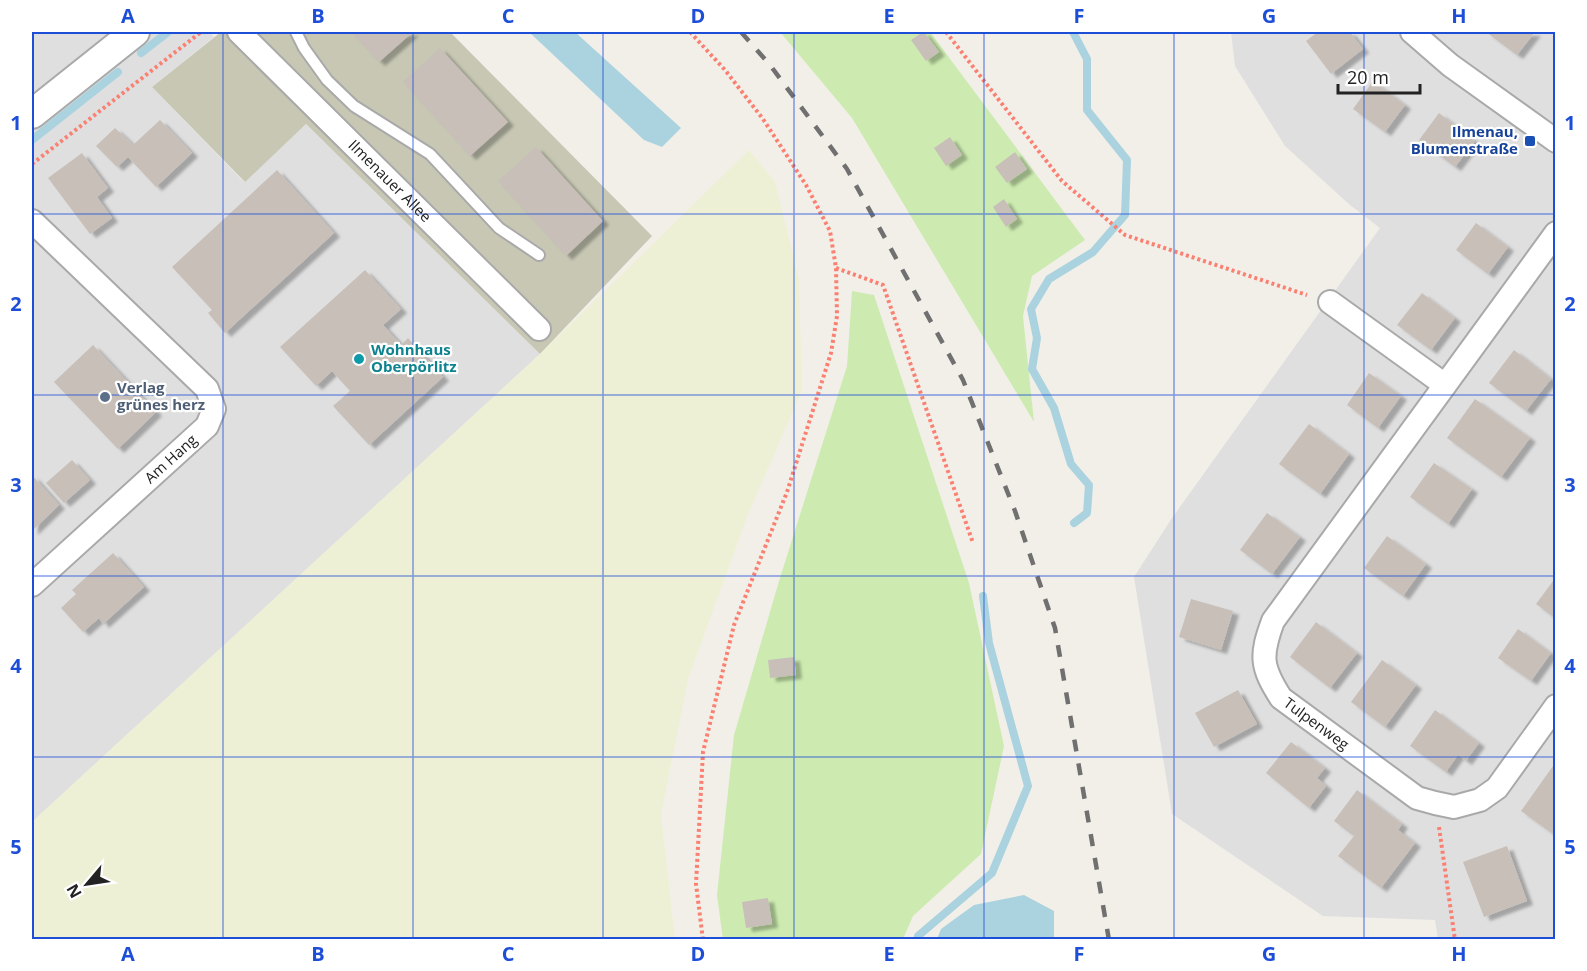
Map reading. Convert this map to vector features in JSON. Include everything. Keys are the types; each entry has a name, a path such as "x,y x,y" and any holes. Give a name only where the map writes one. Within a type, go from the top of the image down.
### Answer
{"street":[{"path":"32,114 135,32"},
{"name":"Ilmenauer Allee","path":"239,32 539,329"},
{"path":"1412,32 1450,65 1556,141"},
{"name":"Am Hang","path":"32,221 207,389 214,410 207,426 32,585"},
{"name":"Tulpenweg","path":"1556,233 1273,621 1265,642 1264,661 1269,679 1281,698 1417,798 1454,807 1480,800 1497,788 1556,706"},
{"path":"1330,302 1445,385"}],"lane":[{"path":"297,32 304,48 327,80 354,106 430,154 499,228 539,255"}],"path":[{"path":"32,164 201,32"},
{"path":"690,32 725,70 762,119 806,185 830,231 836,268 837,316 831,353 787,492 734,626 704,752 696,884 703,939"},
{"path":"946,32 1062,181 1125,235 1330,302"},
{"path":"836,268 883,285 973,543"},
{"path":"1435,803 1455,939"}],"shaded area":[{"path":"32,32 209,32 214,37 152,87 244,182 306,124 540,354 32,822"},
{"path":"221,32 450,32 652,236 540,354 306,124 245,182 152,87"},
{"path":"1231,32 1555,32 1555,939 1438,939 1435,920 1323,916 1172,814 1134,577 1172,518 1380,228 1350,205 1285,146 1235,66"},
{"path":"749,150 775,182 799,279 802,390 747,517 688,679 661,814 675,939 32,939 32,822 540,354"}],"green space":[{"path":"780,32 930,32 1085,240 1032,276 1023,316 1034,422 852,118"},
{"path":"852,291 874,295 969,583 1004,746 981,854 913,916 903,939 723,940 717,895 734,735 779,581 847,366"}],"water":[{"path":"529,32 575,32 681,128 662,147 644,140"},
{"path":"1024,895 1054,911 1054,939 937,939 941,929 974,905"}],"building":[{"path":"351,32 413,32 379,62"},
{"path":"923,32 939,52 926,61 911,40"},
{"path":"1318,32 1350,32 1363,49 1331,74 1306,41"},
{"path":"1486,32 1535,32 1517,55"},
{"path":"440,48 508,122 470,156 403,82"},
{"path":"1373,81 1405,105 1385,132 1353,109"},
{"path":"1439,113 1475,141 1455,167 1419,140"},
{"path":"160,120 192,153 156,187 128,157 117,167 96,146 115,128 133,145"},
{"path":"950,137 962,155 946,166 934,148"},
{"path":"536,147 603,221 566,256 498,181"},
{"path":"1015,152 1027,169 1007,183 995,167"},
{"path":"82,153 108,188 97,197 112,218 90,234 48,178"},
{"path":"277,170 334,233 225,333 208,313 212,310 172,267"},
{"path":"1004,199 1017,219 1006,227 993,207"},
{"path":"1476,223 1508,247 1488,274 1456,250"},
{"name":"Wohnhaus Oberpörlitz","path":"365,270 401,309 383,325 401,345 408,338 443,377 369,445 333,406 350,391 332,371 316,386 280,347"},
{"path":"1422,293 1455,318 1431,350 1397,325"},
{"name":"Verlag grünes herz","path":"93,345 156,412 118,449 54,382"},
{"path":"1514,350 1551,379 1526,411 1489,383"},
{"path":"1369,373 1401,396 1378,428 1347,405"},
{"path":"1475,399 1530,438 1501,477 1447,438"},
{"path":"1309,424 1349,454 1320,494 1279,464"},
{"path":"72,460 90,480 64,503 46,483"},
{"path":"1434,463 1472,489 1448,524 1410,497"},
{"path":"32,475 59,505 32,531"},
{"path":"1267,513 1300,537 1272,574 1240,550"},
{"path":"1387,536 1426,564 1403,596 1364,568"},
{"path":"113,553 144,587 103,624 99,618 83,632 61,608 76,594 72,590"},
{"path":"1556,577 1556,619 1536,604"},
{"path":"1191,599 1233,611 1221,650 1179,637"},
{"path":"1316,622 1357,653 1330,688 1290,657"},
{"path":"1518,629 1551,653 1531,681 1498,658"},
{"path":"794,657 796,675 770,678 768,660"},
{"path":"1382,660 1416,685 1385,727 1351,702"},
{"path":"1238,690 1257,724 1214,747 1195,713"},
{"path":"1435,710 1479,743 1466,761 1458,755 1446,772 1410,746"},
{"path":"1291,742 1325,768 1317,778 1326,786 1309,808 1266,773"},
{"path":"1553,766 1556,768 1556,836 1521,811"},
{"path":"1357,790 1402,824 1398,830 1415,843 1381,888 1338,856 1354,836 1334,821"},
{"path":"1507,846 1527,901 1484,917 1463,862"},
{"path":"768,898 772,924 746,928 742,902"}],"waterway":[{"path":"141,53 168,32"},
{"path":"1073,32 1087,59 1087,110 1127,160 1125,215 1093,252 1049,279 1031,309 1037,338 1032,369 1054,408 1071,464 1089,485 1087,513 1074,523"},
{"path":"32,140 118,72"},
{"path":"917,940 918,936 992,873 1028,786 989,643 983,596"}],"railway":[{"path":"741,32 770,65 847,169 963,380 1015,511 1055,628 1109,940"}],"place":[{"name":"Ilmenau, Blumenstraße","path":"1530,141"},
{"name":"Wohnhaus Oberpörlitz","path":"359,359"},
{"name":"Verlag grünes herz","path":"105,397"}]}
